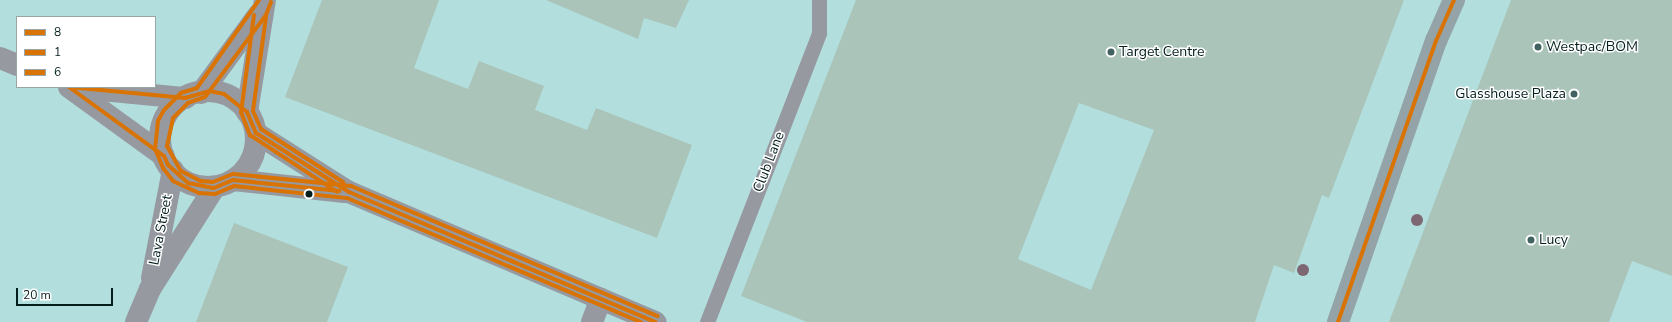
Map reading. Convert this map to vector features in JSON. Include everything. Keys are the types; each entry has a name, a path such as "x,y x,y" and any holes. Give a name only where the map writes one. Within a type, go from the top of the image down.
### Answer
{"street":[{"path":"1338,322 1436,41 1454,0"},
{"path":"168,163 160,138 163,124 168,114 193,95 263,6"},
{"path":"247,112 263,6"},
{"path":"0,58 16,65"},
{"path":"71,88 168,163 188,183 349,192"},
{"path":"85,88 193,95 224,94 247,112 256,134 254,154 249,165 224,184"},
{"path":"256,134 349,192 656,322"},
{"name":"Lava Street","path":"150,289 168,163"},
{"name":"Lava Street","path":"136,322 150,289 224,184"},
{"path":"592,322 601,299"}],"lane":[{"name":"Club Lane","path":"707,322 819,33 819,0"}],"building":[{"path":"322,0 439,0 414,68 468,89 479,61 544,86 535,110 587,130 596,108 692,145 657,238 285,97"},
{"path":"546,0 689,0 676,28 644,18 638,39"},
{"path":"856,0 1404,0 1329,198 1322,195 1294,273 1274,265 1255,322 807,322 741,296","holes":["1079,103 1154,130 1091,290 1018,259"]},
{"name":"Glasshouse Plaza","path":"1511,0 1672,0 1672,276 1632,261 1609,322 1389,322"},
{"path":"234,223 348,267 327,322 196,322"}],"transit line":[{"name":"1","path":"259,0 197,88 181,93 164,110 158,121 155,149 163,168 173,181 199,193 215,194 234,186 347,198 641,322"},
{"name":"8","path":"1338,322 1436,41 1454,0"},
{"name":"6","path":"271,2 266,15 205,97 188,103 173,118 167,146 181,171 201,181 213,182 233,174 351,186 658,316"},
{"name":"1","path":"254,15 241,112 250,135 337,192"},
{"name":"6","path":"266,17 253,111 261,129 343,182"},
{"name":"8","path":"70,88 164,156 168,165 188,183 214,188 233,180 339,191"},
{"name":"8","path":"80,88 185,98 209,91 224,94 247,112 256,133 349,192 656,322"}],"place":[{"name":"Westpac/BOM","path":"1538,47"},
{"name":"Target Centre","path":"1111,52"},
{"name":"Glasshouse Plaza","path":"1574,94"},
{"name":"Lucy","path":"1531,240"}]}
